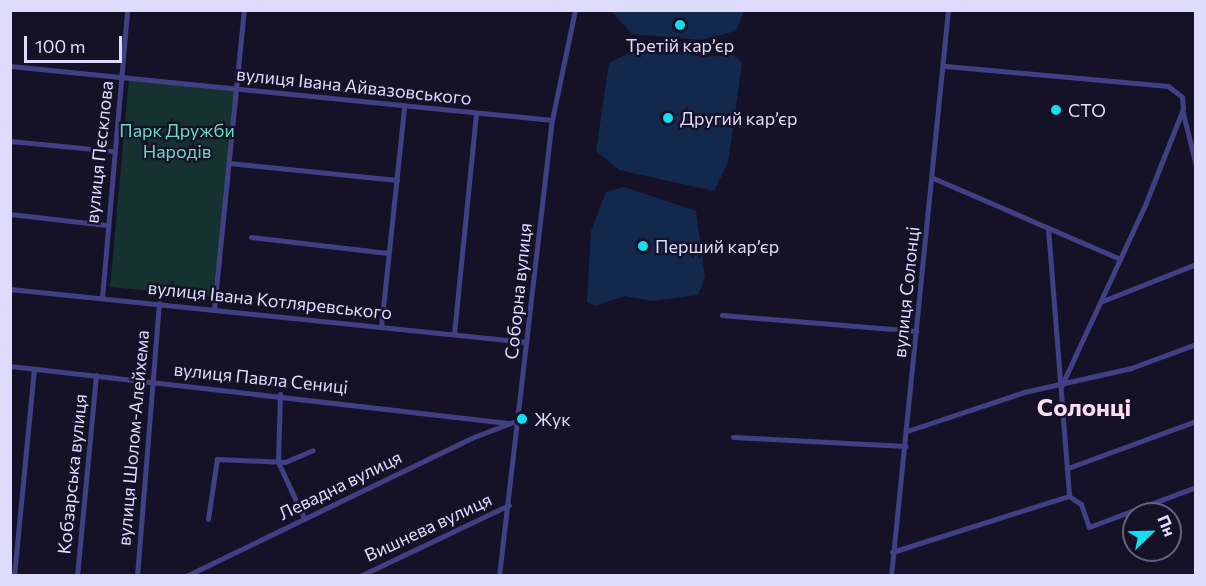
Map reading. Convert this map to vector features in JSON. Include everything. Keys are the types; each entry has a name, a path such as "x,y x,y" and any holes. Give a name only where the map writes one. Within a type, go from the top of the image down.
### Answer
{"street":[{"name":"вулиця Пєсклова","path":"102,298 112,151 122,77 127,10"},
{"path":"214,309 244,10"},
{"name":"Соборна вулиця","path":"499,576 521,420 526,342 552,120 575,10"},
{"name":"вулиця Солонці","path":"891,576 945,66 948,10"},
{"name":"вулиця Івана Айвазовського","path":"10,66 404,109 552,120"},
{"path":"945,66 1168,86 1180,93 1196,166"},
{"path":"381,327 404,109"},
{"path":"1061,387 1120,259 1183,109"},
{"path":"454,334 476,115"},
{"path":"10,141 112,151"},
{"path":"229,163 397,180"},
{"path":"933,178 1120,259"},
{"path":"10,214 106,225"},
{"path":"1048,228 1069,496"},
{"path":"251,237 388,252"},
{"path":"1100,302 1196,264"},
{"name":"вулиця Івана Котляревського","path":"10,289 526,342"},
{"name":"вулиця Шолом-Алейхема","path":"137,576 159,303"},
{"path":"722,315 916,331"},
{"path":"907,431 1024,392 1061,387 1196,344"},
{"name":"вулиця Павла Сениці","path":"10,366 280,394 508,423"},
{"path":"14,576 34,369"},
{"name":"Кобзарська вулиця","path":"77,576 96,375"},
{"path":"280,394 278,462 304,518"},
{"path":"508,423 521,420"},
{"path":"1068,468 1196,421"},
{"name":"Левадна вулиця","path":"186,576 508,423"},
{"path":"733,437 906,446"},
{"path":"208,519 217,459 278,462 313,450"},
{"path":"892,552 1069,496 1082,504 1089,527 1196,487"},
{"name":"Вишнева вулиця","path":"360,576 509,505"}],"green space":[{"name":"Парк Дружби Народів","path":"129,79 235,90 215,297 110,287"}],"water":[{"name":"Третій кар’єр","path":"744,11 736,31 701,40 632,34 612,12"},
{"name":"Другий кар’єр","path":"666,48 703,57 734,55 742,63 728,163 714,191 619,170 596,151 609,63 637,49"},
{"name":"Перший кар’єр","path":"624,187 696,211 705,277 698,295 652,301 625,296 595,306 587,302 591,231 606,192"}],"place":[{"name":"Третій кар’єр","path":"680,25"},
{"name":"СТО","path":"1056,110"},
{"name":"Другий кар’єр","path":"668,118"},
{"name":"Перший кар’єр","path":"643,246"},
{"name":"Жук","path":"522,419"}],"district":[{"name":"Солонці","path":"1084,407"}]}
